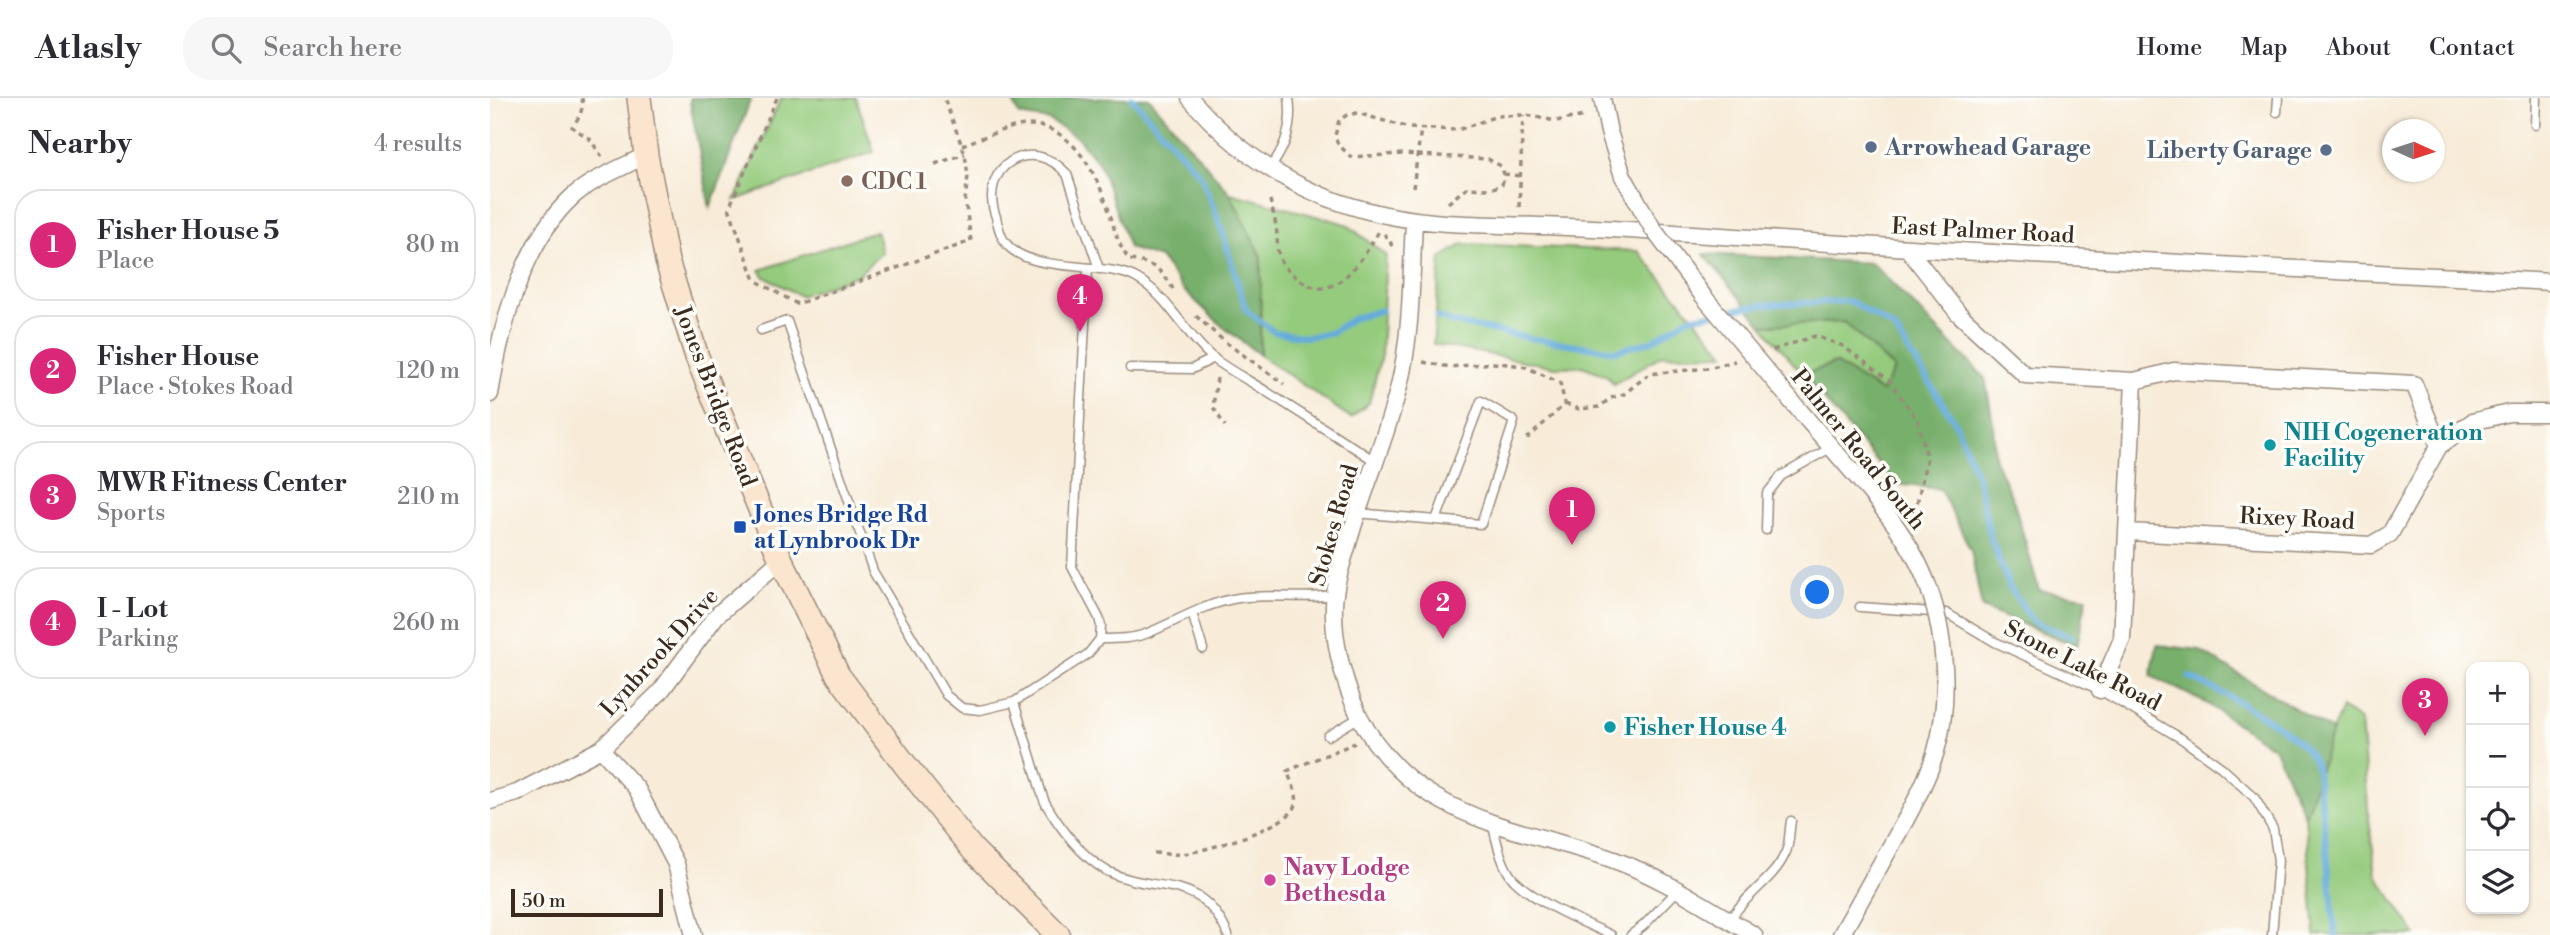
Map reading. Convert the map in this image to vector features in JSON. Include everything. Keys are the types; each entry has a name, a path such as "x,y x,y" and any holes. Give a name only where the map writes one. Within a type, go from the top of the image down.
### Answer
{"main road":[{"name":"Jones Bridge Road","path":"639,98 646,155 667,261 697,358 781,560 838,675 905,766 973,850 1058,935"}],"street":[{"name":"East Palmer Road","path":"1190,98 1215,125 1269,169 1296,186 1335,201 1414,222 1586,227 1908,249 2550,282"},
{"name":"Palmer Road South","path":"1602,98 1623,176 1653,229 1704,297 1895,523 1920,567 1930,592 1944,671 1944,703 1936,751 1906,820 1841,935"},
{"path":"490,394 496,351 520,280 548,224 572,197 646,155"},
{"name":"Stokes Road","path":"1414,222 1406,352 1394,406 1357,513 1335,595 1336,647 1343,676 1360,717 1389,757 1424,790 1475,818 1615,860 1656,878 1754,935"},
{"path":"1908,249 1958,313 2025,375 2134,381 2175,371 2414,384 2439,446 2472,422 2509,413 2550,413"},
{"path":"2100,690 2122,639 2134,381"},
{"name":"Rixey Road","path":"2128,531 2371,545 2390,534 2439,446"},
{"name":"Lynbrook Drive","path":"490,801 517,793 601,749 660,692 716,616 781,560"},
{"path":"601,749 637,789 676,863 694,935"}],"lane":[{"path":"1269,169 1282,153 1289,132 1289,98"},
{"path":"2277,112 2278,98"},
{"path":"2535,125 2536,98"},
{"path":"1099,270 1066,174 1058,164 1034,155 1021,156 999,171 990,196 1005,243 1038,261 1134,276 1154,290 1189,334 1217,360 1375,461"},
{"path":"761,331 787,321 873,571 946,695 962,708 980,710 1014,702 1088,654 1100,639 1099,618 1072,566 1088,268"},
{"path":"1130,368 1192,369 1217,360"},
{"path":"1357,513 1481,524 1514,421 1481,401 1436,520"},
{"path":"1766,530 1767,494 1781,476 1832,447"},
{"path":"1100,639 1125,639 1147,634 1192,613 1238,598 1313,598 1335,595"},
{"name":"Stone Lake Road","path":"1860,607 1946,613 1995,642 2100,690 2182,739 2221,767 2254,797 2273,829 2278,860 2272,935"},
{"path":"1192,613 1203,649"},
{"path":"1014,702 1045,803 1078,847 1106,870 1136,880 1182,889 1201,897 1215,912 1228,935"},
{"path":"1328,736 1360,717"},
{"path":"1729,920 1739,904 1774,873 1787,852 1791,821"},
{"path":"1492,823 1503,860 1513,879 1547,904 1611,935"},
{"path":"1631,935 1677,891"}],"path":[{"path":"582,98 579,118 572,127 590,139 610,174"},
{"path":"777,98 729,208 755,280 797,304 971,241 965,200 968,176 965,154 944,98"},
{"path":"1448,203 1466,188 1490,189 1502,186 1504,174 1501,166 1488,159 1418,155 1351,157 1338,144 1336,127 1339,120 1357,113 1402,126 1458,130 1497,116 1523,115 1556,121 1585,116"},
{"path":"1519,207 1523,115"},
{"path":"962,145 1019,126 1047,129 1065,139 1081,152 1091,167 1108,207 1119,246 1129,260 1145,261 1160,269 1175,291"},
{"path":"1413,188 1421,128"},
{"path":"935,164 965,154"},
{"path":"1504,174 1520,176"},
{"path":"1270,200 1279,256 1286,270 1310,286 1331,286 1348,276 1380,229"},
{"path":"1371,225 1380,229 1390,240 1394,253"},
{"path":"1193,313 1224,342 1291,389"},
{"path":"1217,360 1213,407 1224,426"},
{"path":"1423,362 1450,367 1492,363 1527,367 1560,383 1565,404"},
{"path":"1565,404 1579,409 1599,407 1611,398"},
{"path":"1509,435 1528,438 1565,404"},
{"path":"1154,853 1182,854 1207,848 1281,822 1294,810 1297,798 1287,771 1360,741"}],"green space":[{"path":"690,98 751,98 710,208 690,102"},
{"path":"781,98 856,98 874,152 735,200"},
{"path":"1011,98 1149,98 1230,193 1261,257 1260,355 1222,326 1183,289 1160,258 1129,248 1100,165 1078,138 1049,120 1019,115"},
{"path":"1230,193 1346,224 1386,255 1381,356 1369,403 1351,418 1260,355 1261,257"},
{"path":"876,231 882,252 858,275 800,296 765,277 760,270"},
{"path":"1463,244 1638,251 1725,354 1662,355 1614,384 1606,375 1582,366 1556,367 1433,344 1441,258"},
{"path":"1704,254 1872,263 1985,378 1993,422 1995,460 2014,502 2039,590 2087,597 2077,646 1982,608 1971,550 1940,489 1896,484 1803,375 1835,363 1882,392 1894,369 1844,322 1762,325"},
{"path":"1844,322 1894,369 1882,393 1835,363 1803,375 1762,325"},
{"path":"2157,645 2199,650 2332,731 2305,817 2275,749 2206,703 2151,676"},
{"path":"2342,708 2361,721 2376,874 2416,935 2315,935 2305,817"}],"waterway":[{"path":"1132,98 1201,176 1220,224 1246,310 1274,332 1307,337 1330,333 1354,318 1382,310"},
{"path":"1437,317 1535,339 1616,351 1652,341 1688,318 1760,305 1850,301 1894,328 1956,424 1978,479 1990,536 2009,586 2033,622 2072,637"},
{"path":"2189,677 2238,701 2275,724 2313,759 2317,770 2335,935"}],"place":[{"name":"Arrowhead Garage","path":"1871,147"},
{"name":"Liberty Garage","path":"2326,150"},
{"name":"CDC 1","path":"847,181"},
{"name":"I - Lot","path":"1080,332"},
{"name":"NIH Cogeneration Facility","path":"2270,445"},
{"name":"Jones Bridge Rd at Lynbrook Dr","path":"740,527"},
{"name":"Fisher House 5","path":"1572,545"},
{"name":"Fisher House","path":"1443,639"},
{"name":"Fisher House 4","path":"1610,727"},
{"name":"MWR Fitness Center","path":"2425,736"},
{"name":"Navy Lodge Bethesda","path":"1270,880"}]}
